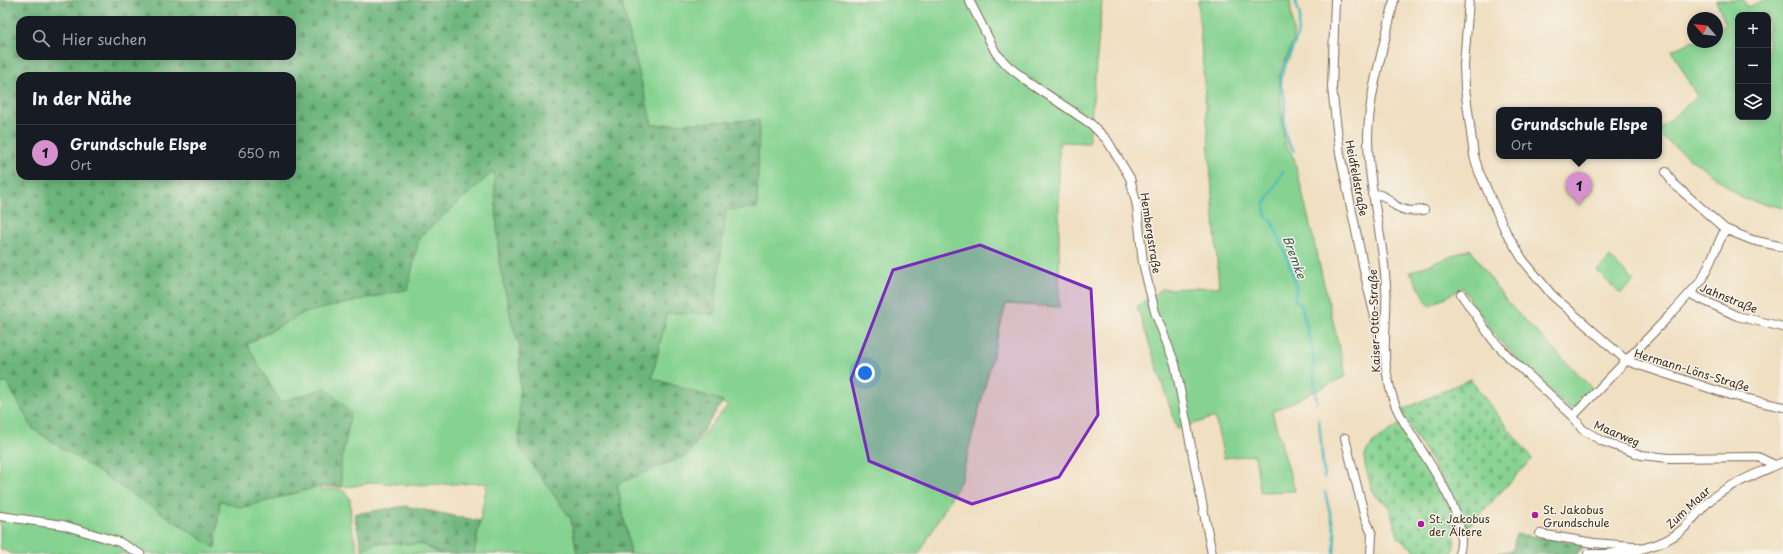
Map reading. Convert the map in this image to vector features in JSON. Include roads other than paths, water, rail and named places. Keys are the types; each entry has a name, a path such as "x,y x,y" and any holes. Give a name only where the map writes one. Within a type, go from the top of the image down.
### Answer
{"street":[{"name":"Hembergstraße","path":"969,0 1000,57 1027,81 1091,124 1107,140 1130,178 1137,206 1143,263 1155,312 1175,364 1212,554"},
{"name":"Heidfeldstraße","path":"1335,0 1332,88 1340,154 1375,321 1385,356"},
{"name":"Kaiser-Otto-Straße","path":"1394,0 1371,104 1368,137 1372,194 1385,274 1387,299 1385,356 1388,378 1398,412 1444,487 1453,506 1460,530 1462,546 1459,554"},
{"name":"Hermann-Löns-Straße","path":"1468,0 1464,65 1465,88 1474,156 1479,172 1506,232 1523,260 1552,295 1627,361 1730,395 1783,407"},
{"path":"1666,172 1673,183 1725,229 1752,240 1783,247"},
{"path":"1372,194 1384,195 1396,206 1404,210 1424,210"},
{"path":"1573,416 1627,361 1702,280 1725,229"},
{"name":"Maarweg","path":"1461,294 1497,344 1537,385 1573,416 1586,432 1602,441 1641,455 1669,458 1758,457 1779,464"},
{"name":"Jahnstraße","path":"1690,294 1737,316 1783,327"},
{"path":"1346,438 1365,518 1372,534 1371,554"},
{"name":"Zum Maar","path":"1588,554 1629,552 1677,535 1714,497 1724,490 1779,464"},
{"path":"0,516 63,525 119,542 140,554"},
{"path":"1540,534 1594,543 1628,545 1641,549"}],"waterway":[{"name":"Bremke","path":"1294,151 1287,141 1284,126 1285,102 1280,79 1297,37 1300,15 1295,0"},
{"name":"Bremke","path":"1283,171 1264,206 1266,217 1272,221 1288,261 1296,286 1295,300 1301,304 1313,353 1314,383 1317,402"},
{"name":"Bremke","path":"1319,419 1324,478"},
{"name":"Bremke","path":"1325,492 1335,533 1334,554"}],"place":[{"name":"Grundschule Elspe","path":"1579,205"},
{"name":"St. Jakobus Grundschule","path":"1535,515"},
{"name":"St. Jakobus der Ältere","path":"1421,524"}]}
